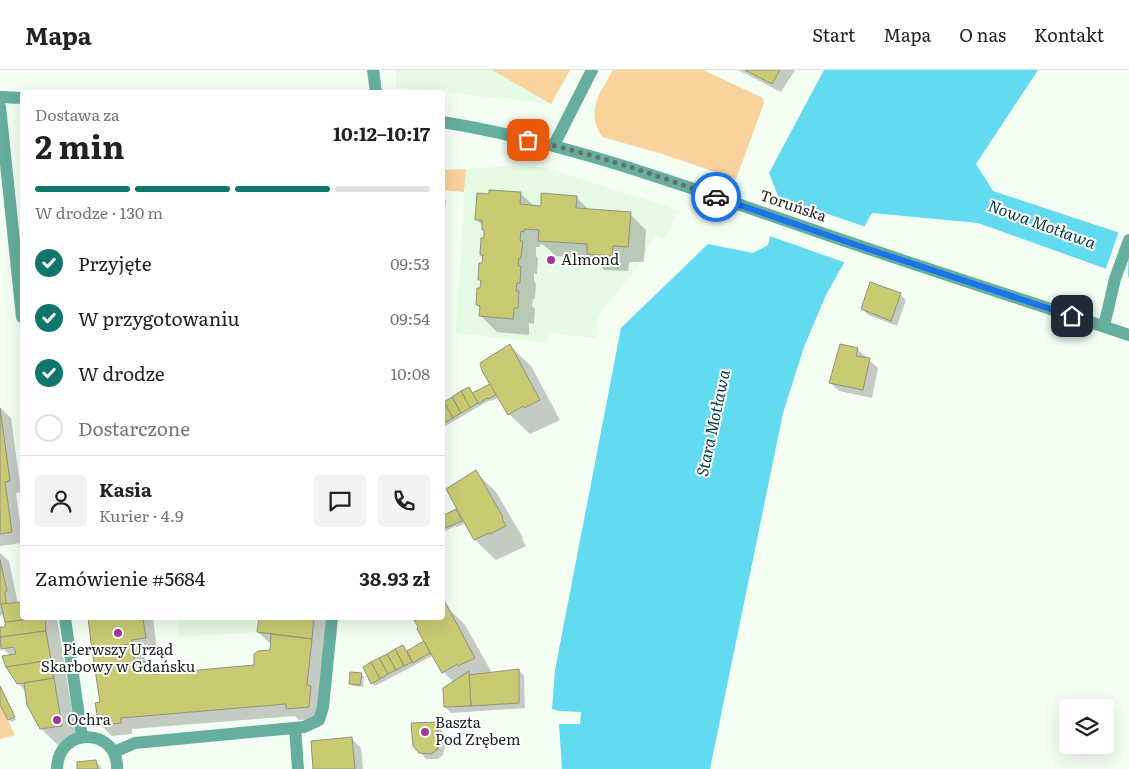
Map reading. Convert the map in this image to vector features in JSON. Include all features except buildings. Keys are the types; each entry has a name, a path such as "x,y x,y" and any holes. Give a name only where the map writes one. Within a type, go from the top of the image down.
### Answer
{"street":[{"path":"373,70 376,90"},
{"path":"554,145 592,70"},
{"path":"0,97 20,98"},
{"path":"0,107 20,294"},
{"name":"Toruńska","path":"445,123 554,145 650,173 868,249 1129,335"},
{"path":"1104,326 1115,279 1129,240"},
{"path":"65,620 82,737"},
{"path":"114,752 135,743 304,727 319,720 323,707 332,620"},
{"path":"295,728 298,769"},
{"path":"58,769 61,752 73,740 82,737 91,737 108,745 114,752 119,768"}],"shaded area":[{"path":"396,70 570,70 551,104 445,92 445,90 396,87"},
{"path":"492,70 570,70 551,104"},
{"path":"613,70 703,70 763,98 764,103 736,179 659,153 602,137 595,119 596,102"},
{"name":"Almond","path":"528,165 549,169 678,210 664,240 655,235 636,269 603,309 599,316 596,338 549,333 548,343 456,333 466,169"},
{"path":"466,169 464,192 445,190 445,170"},
{"path":"177,620 314,620 312,639 257,632 179,637"},
{"path":"0,705 15,735 0,739"}],"water":[{"path":"824,70 1038,70 976,164 993,191 1129,236 1129,277 978,223 872,213 826,295 804,347 783,413 710,769 562,769 559,724 580,724 581,712 552,709 555,670 621,328 708,244 753,253 768,245 779,198 769,173"}],"pier":[{"path":"775,196 866,227 846,263 767,235"},
{"path":"1119,231 1129,234 1128,279 1105,271"}],"way so far":[{"path":"528,140 609,160 716,197"}],"place":[{"name":"Almond","path":"551,260"},
{"name":"Pierwszy Urząd Skarbowy w Gdańsku","path":"118,633"},
{"name":"Ochra","path":"57,720"},
{"name":"Baszta Pod Zrębem","path":"425,732"}],"route":[{"path":"716,197 1072,316"}],"water label":[{"name":"Nowa Motława","path":"1042,224"},
{"name":"Stara Motława","path":"713,423"}]}
